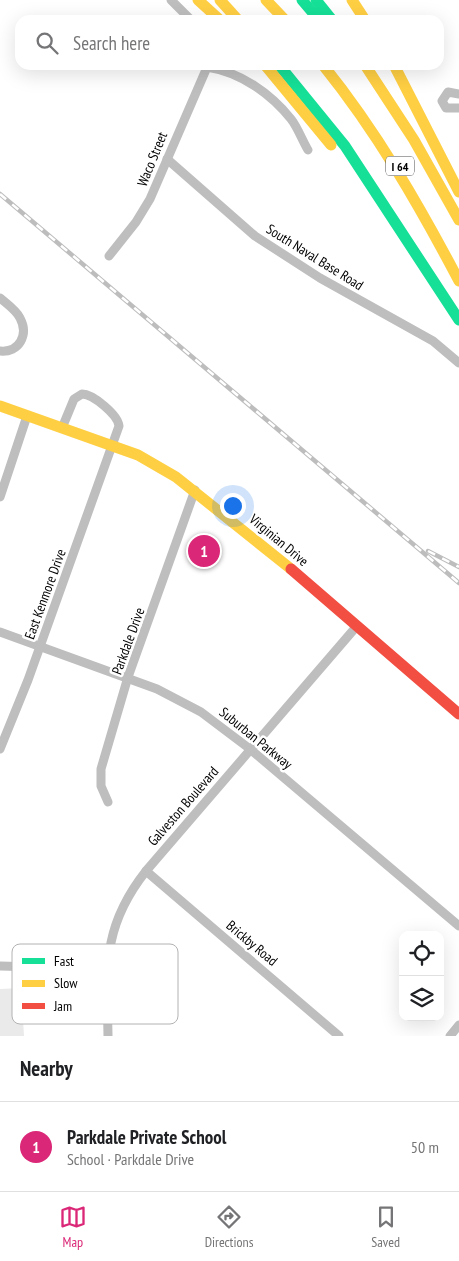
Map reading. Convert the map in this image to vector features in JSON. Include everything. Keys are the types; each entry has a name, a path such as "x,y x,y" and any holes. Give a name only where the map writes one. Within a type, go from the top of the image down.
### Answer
{"main road":[{"path":"198,0 214,15"},
{"path":"220,0 234,15"},
{"path":"266,0 280,15"},
{"path":"279,0 292,15"},
{"path":"302,0 315,15"},
{"path":"316,0 328,15"},
{"path":"352,0 362,15"},
{"path":"269,70 400,229"},
{"name":"I 64","path":"283,70 345,146 459,320"},
{"path":"328,70 357,108 424,213 459,281"},
{"name":"I 64","path":"335,70 389,147 459,272"},
{"path":"357,70 406,144 442,189"},
{"name":"I 64","path":"368,70 404,123 459,220"},
{"path":"397,70 459,192"},
{"name":"Virginian Drive","path":"0,406 113,446 153,463 196,490 459,714"}],"street":[{"path":"170,0 186,15"},
{"name":"Waco Street","path":"109,256 130,232 148,204 206,70"},
{"path":"224,70 257,87 291,120 308,150"},
{"path":"459,94 448,92 442,101 443,105 451,110 459,108"},
{"name":"South Naval Base Road","path":"167,159 255,236 320,278 433,341 459,363"},
{"path":"0,351 6,352 16,348 23,338 24,332 20,317 1,301"},
{"name":"East Kenmore Drive","path":"0,749 113,446 118,422 86,394 74,399 62,428"},
{"path":"0,497 27,416"},
{"name":"Parkdale Drive","path":"108,802 101,786 101,769 128,678 196,490"},
{"name":"Galveston Boulevard","path":"110,944 120,911 132,888 356,626"},
{"name":"Suburban Parkway","path":"0,632 157,689 201,712 250,749 459,926"},
{"name":"Brickby Road","path":"146,871 340,1036"},
{"path":"450,1036 459,1026"}],"shaded area":[{"path":"12,988 12,1024 23,1024 24,1036 0,1036 0,989"}],"railway":[{"path":"0,194 459,583"},
{"path":"428,551 459,567"}],"traffic: fast":[{"path":"302,0 315,15"},
{"path":"316,0 328,15"},
{"path":"283,70 345,146 459,320"}],"traffic: slow":[{"path":"198,0 214,15"},
{"path":"220,0 234,15"},
{"path":"266,0 280,15"},
{"path":"352,0 362,15"},
{"path":"269,70 331,145"},
{"path":"327,70 361,116 396,170 459,281"},
{"path":"368,70 414,140 459,220"},
{"path":"397,70 459,192"},
{"path":"0,406 138,455 176,477 291,569"}],"traffic: jam":[{"path":"291,569 459,714"}],"place":[{"name":"Parkdale Private School","path":"204,551"}]}
